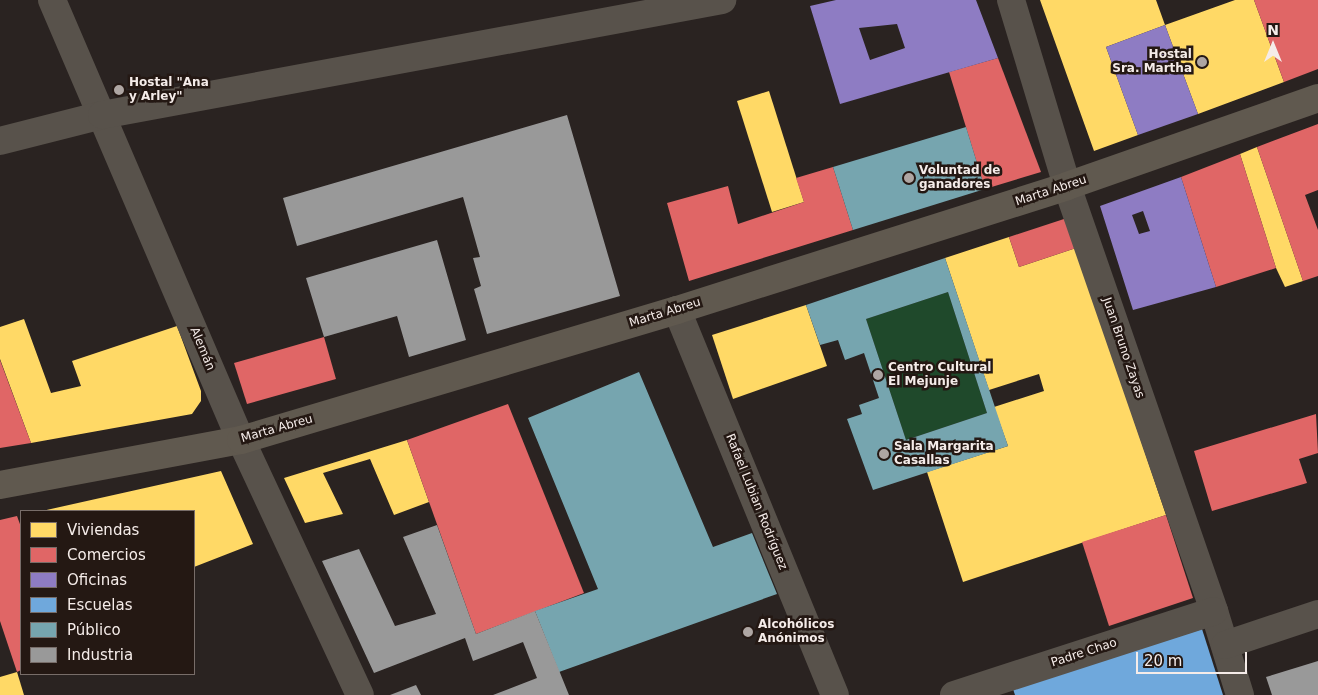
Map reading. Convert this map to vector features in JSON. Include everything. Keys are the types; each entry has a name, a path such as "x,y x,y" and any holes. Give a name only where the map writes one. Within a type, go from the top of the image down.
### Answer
{"main road":[{"name":"Marta Abreu","path":"0,485 241,440 677,310 1067,186 1318,98"}],"street":[{"name":"Alemán","path":"52,0 241,440 360,695"},
{"path":"0,141 102,115 722,0"},
{"name":"Juan Bruno Zayas","path":"1011,0 1067,186 1214,611 1240,695"},
{"name":"Rafael Lubian Rodríguez","path":"677,310 834,695"},
{"name":"Padre Chao","path":"954,695 1214,611"},
{"path":"1225,645 1318,614"}],"green space":[{"path":"948,292 987,413 906,440 866,319"}],"building: Viviendas":[{"path":"1040,0 1156,0 1165,25 1106,47 1138,135 1094,151"},
{"path":"1235,0 1254,0 1284,82 1198,114 1165,25"},
{"path":"769,91 804,202 772,212 737,101"},
{"path":"1257,147 1303,281 1285,287 1276,268 1240,154"},
{"path":"1009,237 1019,267 1076,248 1166,515 963,582 927,472 1008,446 994,407 1044,391 1039,374 989,390 945,258"},
{"path":"806,305 827,366 733,399 712,335"},
{"path":"24,319 51,393 81,386 72,361 177,326 201,391 201,401 192,414 31,443 0,359 0,327"},
{"path":"407,440 429,502 394,515 370,459 323,473 343,514 305,523 284,478"},
{"path":"221,471 253,544 195,567 195,510 46,510"},
{"path":"17,672 24,695 0,695 0,677"}],"building: Comercios":[{"path":"1254,0 1318,0 1318,69 1284,82"},
{"path":"998,58 1041,172 985,189 949,72"},
{"path":"1318,124 1318,190 1305,195 1318,230 1318,276 1303,281 1257,147"},
{"path":"1240,154 1276,268 1216,287 1181,177"},
{"path":"833,167 853,230 689,281 667,203 728,186 738,224 804,202 796,178"},
{"path":"1067,218 1076,248 1019,267 1009,237"},
{"path":"324,337 336,379 247,404 234,363"},
{"path":"0,360 31,443 0,448"},
{"path":"508,404 584,593 476,634 407,440"},
{"path":"1316,414 1318,453 1299,459 1307,483 1212,511 1194,451"},
{"path":"1166,515 1193,598 1109,626 1082,542"},
{"path":"17,516 20,524 20,670 17,672 0,621 0,520"}],"building: Oficinas":[{"path":"836,0 976,0 998,58 840,104 810,6","holes":["897,24 905,48 870,60 859,28"]},
{"path":"1165,25 1198,114 1138,135 1106,47"},
{"path":"1181,177 1216,287 1133,310 1100,206","holes":["1143,211 1150,231 1139,234 1132,215"]}],"building: Escuelas":[{"path":"1202,629 1223,695 1015,695 1013,689"}],"building: Público":[{"name":"Voluntad de ganadores","path":"966,127 985,189 853,230 833,167"},
{"name":"Centro Cultural El Mejunje","path":"945,258 1008,446 873,490 847,419 862,414 859,405 879,398 864,353 845,360 838,340 820,345 806,305","holes":["948,292 987,413 906,440 866,319"]},
{"path":"639,372 713,547 752,533 777,594 559,672 535,611 598,589 528,418"}],"building: Industria":[{"path":"567,115 620,296 487,334 474,289 481,286 473,258 480,257 463,197 297,246 283,198"},
{"path":"437,240 466,340 409,357 397,316 324,337 306,278"},
{"path":"437,525 476,634 535,611 569,695 493,695 537,678 523,642 473,661 465,638 374,673 322,561 359,549 395,626 436,614 403,537"},
{"path":"1318,661 1318,695 1272,695 1266,677"},
{"path":"416,685 421,695 390,695"}],"place":[{"name":"Hostal Sra. Martha","path":"1202,62"},
{"name":"Hostal \"Ana y Arley\"","path":"119,90"},
{"name":"Voluntad de ganadores","path":"909,178"},
{"name":"Centro Cultural El Mejunje","path":"878,375"},
{"name":"Sala Margarita Casallas","path":"884,454"},
{"name":"Alcohólicos Anónimos","path":"748,632"}]}
